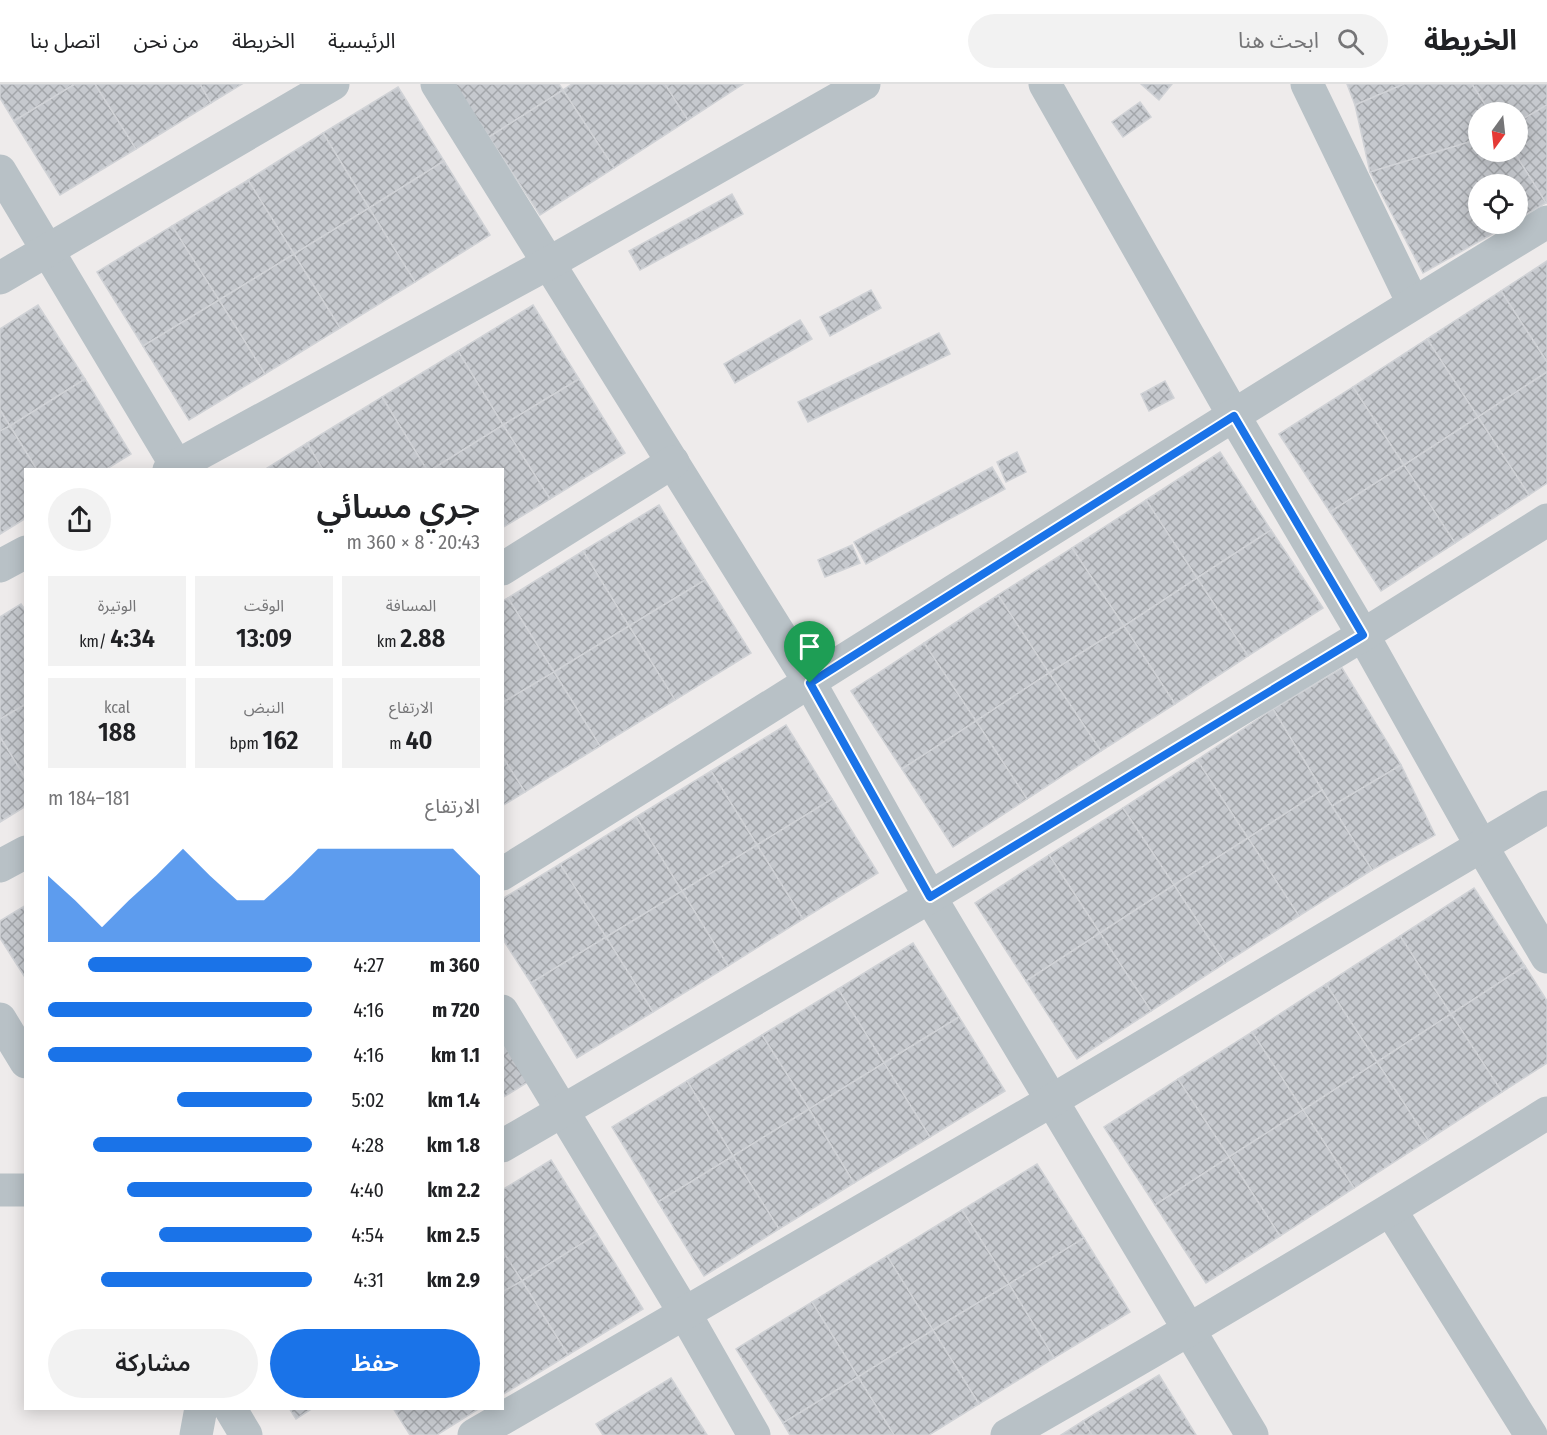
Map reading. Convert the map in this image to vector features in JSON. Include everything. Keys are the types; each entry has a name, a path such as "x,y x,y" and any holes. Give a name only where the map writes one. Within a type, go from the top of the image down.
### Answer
{"street":[{"path":"0,278 333,84"},
{"path":"437,84 810,683 930,897 1252,1435"},
{"path":"0,171 175,468 549,262 864,84"},
{"path":"1045,84 1547,957"},
{"path":"1306,84 1413,303"},
{"path":"504,873 1413,303 1547,222"},
{"path":"504,568 673,462"},
{"path":"504,1145 930,897 1363,635 1547,520"},
{"path":"0,566 24,553"},
{"path":"474,1435 1051,1101 1547,807"},
{"path":"0,866 24,853"},
{"path":"504,1014 684,1312 754,1435"},
{"path":"0,1019 24,1059"},
{"path":"1007,1435 1191,1330 1391,1211 1547,1113"},
{"path":"0,1190 24,1190"},
{"path":"1391,1211 1531,1435"},
{"path":"196,1435 201,1410"},
{"path":"231,1410 246,1435"}],"building":[{"path":"0,84 75,84 14,121 0,98"},
{"path":"75,84 95,84 136,149 60,195 14,121"},
{"path":"95,84 200,84 211,103 136,149"},
{"path":"200,84 242,84 211,103"},
{"path":"454,84 559,84 563,90 489,137"},
{"path":"572,84 665,84 688,120 614,168 563,90"},
{"path":"665,84 743,84 688,120"},
{"path":"1141,84 1172,84 1159,100"},
{"path":"1347,84 1404,84 1355,105"},
{"path":"1404,84 1472,84 1484,102 1468,102 1468,142 1370,172 1355,105"},
{"path":"1472,84 1547,84 1547,105 1528,116 1528,102 1484,102"},
{"path":"398,87 444,161 369,208 323,133"},
{"path":"563,90 614,168 540,215 489,137"},
{"path":"1140,102 1151,117 1123,137 1112,122"},
{"path":"1547,105 1547,203 1520,162 1528,162 1528,116"},
{"path":"323,133 369,208 294,254 248,180"},
{"path":"1468,142 1468,162 1520,162 1528,174 1468,174 1468,234 1492,234 1423,273 1370,172"},
{"path":"444,161 490,235 415,282 369,208"},
{"path":"1528,174 1546,203 1528,213"},
{"path":"248,180 294,254 219,300 172,226"},
{"path":"732,194 743,214 640,270 629,251"},
{"path":"369,208 415,282 340,328 294,254"},
{"path":"172,226 219,300 143,346 97,272"},
{"path":"294,254 340,328 265,374 219,300"},
{"path":"1547,261 1547,362 1501,291"},
{"path":"871,290 881,308 830,336 820,317"},
{"path":"1501,291 1547,362 1547,372 1478,417 1427,339"},
{"path":"219,300 265,374 189,420 143,346"},
{"path":"38,305 85,379 10,426 0,410 0,329"},
{"path":"533,305 579,379 503,425 458,351"},
{"path":"800,320 812,339 735,383 724,364"},
{"path":"939,333 950,354 808,422 798,402"},
{"path":"1427,339 1478,417 1404,465 1353,387"},
{"path":"458,351 503,425 434,468 426,468 382,397"},
{"path":"1547,372 1547,483 1529,495 1478,417"},
{"path":"85,379 131,454 108,468 36,468 10,426"},
{"path":"579,379 625,453 550,499 503,425"},
{"path":"1165,381 1174,398 1149,411 1141,394"},
{"path":"1353,387 1404,465 1330,512 1279,434"},
{"path":"382,397 426,468 322,468 307,443"},
{"path":"0,410 10,426 0,431"},
{"path":"1478,417 1529,495 1455,543 1404,465"},
{"path":"503,425 550,499 504,527 504,468 434,468"},
{"path":"10,426 36,468 24,468 24,519 0,534 0,431"},
{"path":"307,443 322,468 267,468"},
{"path":"1017,452 1026,472 1006,482 997,462"},
{"path":"1220,452 1271,530 1197,578 1146,500"},
{"path":"1404,465 1455,543 1381,591 1330,512"},
{"path":"992,467 1005,489 866,564 854,542"},
{"path":"1146,500 1197,578 1124,626 1072,548"},
{"path":"659,505 705,580 629,626 583,551"},
{"path":"1271,530 1323,608 1248,656 1197,578"},
{"path":"852,545 860,563 825,577 818,560"},
{"path":"1072,548 1124,626 1049,673 998,595"},
{"path":"583,551 629,626 554,672 508,598"},
{"path":"1197,578 1248,656 1175,704 1124,626"},
{"path":"705,580 751,653 675,700 629,626"},
{"path":"998,595 1049,673 976,721 924,643"},
{"path":"508,598 554,672 504,702 504,600"},
{"path":"21,604 24,608 24,705 0,719 0,617"},
{"path":"629,626 675,700 600,746 554,672"},
{"path":"1124,626 1175,704 1101,751 1049,673"},
{"path":"924,643 976,721 902,769 851,691"},
{"path":"1342,668 1401,765 1332,806 1273,709"},
{"path":"554,672 600,746 525,792 504,759 504,702"},
{"path":"1049,673 1101,751 1027,799 976,721"},
{"path":"24,705 24,776 0,737 0,719"},
{"path":"1273,709 1322,790 1248,838 1197,760"},
{"path":"976,721 1027,799 953,847 902,769"},
{"path":"786,725 832,799 757,845 711,771"},
{"path":"0,737 24,776 24,807 0,822"},
{"path":"504,759 525,792 504,805"},
{"path":"1197,760 1248,838 1174,885 1123,808"},
{"path":"1401,765 1435,835 1372,870 1332,806"},
{"path":"711,771 757,845 682,891 636,817"},
{"path":"1322,790 1372,870 1299,916 1248,838"},
{"path":"832,799 878,873 803,919 757,845"},
{"path":"1123,808 1174,885 1100,933 1049,855"},
{"path":"636,817 682,891 606,937 560,864"},
{"path":"1248,838 1299,916 1225,963 1174,885"},
{"path":"757,845 803,919 728,966 682,891"},
{"path":"1049,855 1100,933 1026,981 975,903"},
{"path":"560,864 606,937 531,983 504,941 504,898"},
{"path":"1174,885 1225,963 1151,1011 1100,933"},
{"path":"1474,888 1525,966 1451,1014 1400,936"},
{"path":"682,891 728,966 653,1012 606,937"},
{"path":"24,906 24,976 0,938 0,921"},
{"path":"1100,933 1151,1011 1077,1059 1026,981"},
{"path":"1400,936 1451,1014 1377,1062 1326,984"},
{"path":"606,937 653,1012 577,1058 531,983"},
{"path":"913,943 959,1017 884,1063 838,989"},
{"path":"1525,966 1547,1001 1547,1063 1502,1092 1451,1014"},
{"path":"1326,984 1377,1062 1303,1110 1252,1032"},
{"path":"838,989 884,1063 809,1109 762,1035"},
{"path":"1451,1014 1502,1092 1428,1140 1377,1062"},
{"path":"959,1017 1005,1091 930,1137 884,1063"},
{"path":"1252,1032 1303,1110 1229,1157 1178,1079"},
{"path":"762,1035 809,1109 733,1156 687,1081"},
{"path":"504,1045 528,1082 504,1097"},
{"path":"1377,1062 1428,1140 1354,1188 1303,1110"},
{"path":"884,1063 930,1137 854,1183 809,1109"},
{"path":"1178,1079 1229,1157 1155,1205 1104,1127"},
{"path":"687,1081 733,1156 658,1202 612,1127"},
{"path":"809,1109 854,1183 779,1229 733,1156"},
{"path":"1303,1110 1354,1188 1280,1236 1229,1157"},
{"path":"733,1156 779,1229 704,1276 658,1202"},
{"path":"1229,1157 1280,1236 1206,1283 1155,1205"},
{"path":"551,1160 597,1234 522,1281 504,1253 504,1189"},
{"path":"1037,1164 1084,1238 1009,1284 962,1210"},
{"path":"962,1210 1009,1284 933,1330 887,1256"},
{"path":"597,1234 643,1309 568,1355 522,1281"},
{"path":"1084,1238 1130,1312 1054,1358 1009,1284"},
{"path":"504,1253 522,1281 504,1291"},
{"path":"887,1256 933,1330 858,1377 812,1302"},
{"path":"522,1281 568,1355 504,1394 504,1291"},
{"path":"1009,1284 1054,1358 979,1404 933,1330"},
{"path":"812,1302 858,1377 783,1423 736,1349"},
{"path":"933,1330 979,1404 929,1435 894,1435 858,1377"},
{"path":"1159,1375 1196,1435 1092,1435 1083,1421"},
{"path":"858,1377 894,1435 790,1435 783,1423"},
{"path":"671,1378 707,1435 603,1435 596,1424"},
{"path":"290,1410 310,1410 296,1419"},
{"path":"394,1410 477,1410 437,1435 410,1435"},
{"path":"1083,1421 1092,1435 1061,1435"}],"route":[{"path":"1234,416 1363,635 930,897 810,683 1234,416"}]}
